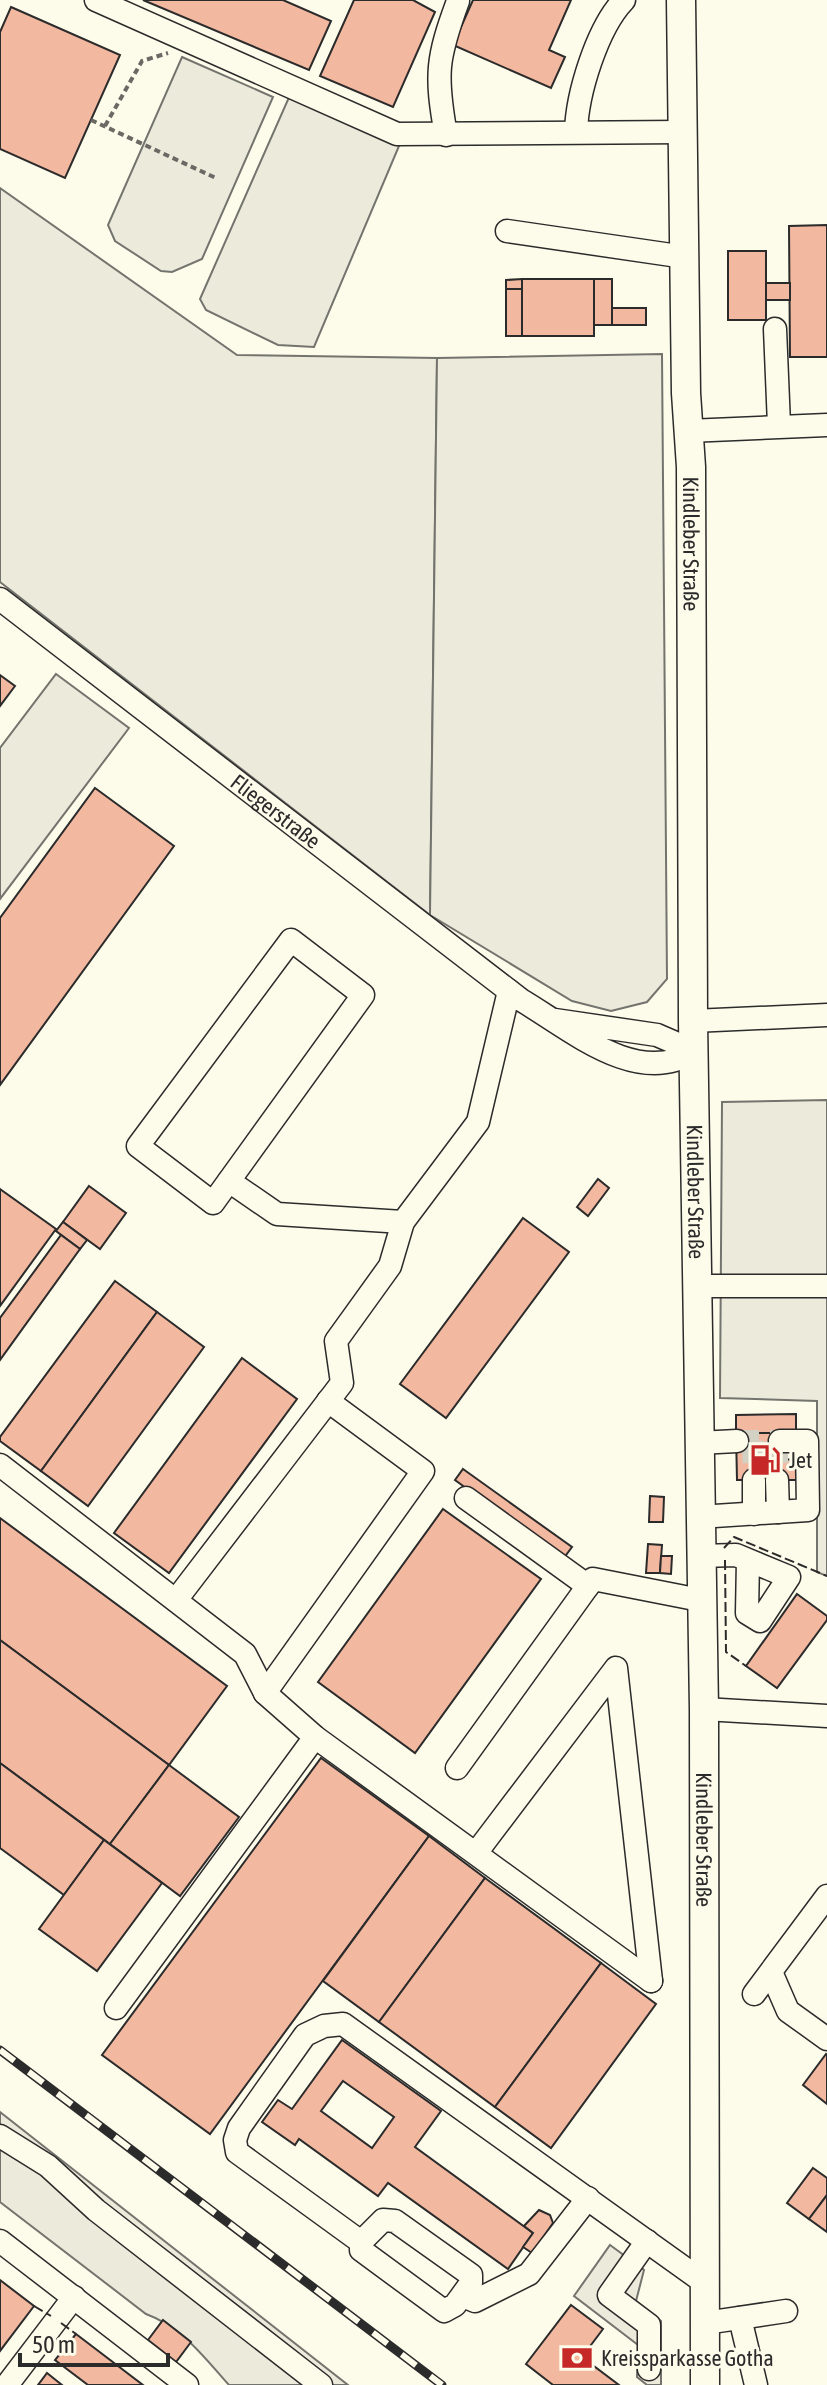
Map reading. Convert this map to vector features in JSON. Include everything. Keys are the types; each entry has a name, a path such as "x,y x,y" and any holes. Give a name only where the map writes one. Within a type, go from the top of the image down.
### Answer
{"main road":[{"name":"Kindleber Straße","path":"681,0 692,508 693,1021 704,1709 705,2385"}],"street":[{"path":"96,0 397,134 683,132"},
{"path":"576,132 576,108 583,85 614,12 624,0"},
{"path":"446,135 437,85 442,45 458,1"},
{"path":"507,231 685,257"},
{"path":"775,329 779,425"},
{"path":"688,431 827,425"},
{"name":"Fliegerstraße","path":"0,599 509,991 555,1020 657,1035 694,1051"},
{"path":"291,940 363,995 229,1181 213,1203 138,1146 291,940"},
{"path":"176,1600 342,1383 336,1341 390,1266 403,1222 478,1122 509,991"},
{"path":"693,1021 827,1015"},
{"path":"229,1181 277,1214 403,1222"},
{"path":"697,1286 827,1286"},
{"path":"265,1693 423,1471 328,1401"},
{"path":"698,1443 737,1441"},
{"path":"699,1517 808,1510 807,1441 780,1441"},
{"path":"0,1465 245,1654 265,1693 315,1737 651,1981 616,1668 476,1853"},
{"path":"754,1480 754,1514"},
{"path":"777,1480 778,1512"},
{"path":"466,1498 588,1586"},
{"path":"700,1556 736,1555 748,1560"},
{"path":"457,1768 593,1579 700,1600"},
{"path":"704,1709 827,1716"},
{"path":"116,2008 315,1737"},
{"path":"754,1994 827,1896"},
{"path":"771,1972 788,2011 827,2039"},
{"path":"361,2242 244,2158 235,2145 239,2128 305,2035 333,2023 343,2024 705,2283"},
{"path":"0,2136 48,2166 96,2210 321,2385"},
{"path":"463,2296 475,2301 529,2274 588,2198"},
{"path":"383,2220 395,2221 471,2275 471,2283 449,2311 444,2311 361,2250 361,2242 383,2220"},
{"path":"0,2241 187,2385"},
{"path":"647,2241 609,2295 649,2325 649,2369"},
{"path":"7,2385 74,2297"},
{"path":"705,2323 786,2311"},
{"path":"740,2318 756,2385"}],"path":[{"path":"105,126 142,61 196,45"},
{"path":"91,120 218,179"}],"shaded area":[{"path":"182,57 273,97 202,259 172,272 161,271 115,241 108,225"},
{"path":"290,95 399,146 314,347 278,345 206,310 200,299"},
{"path":"0,188 237,355 437,358 430,915 0,582"},
{"path":"662,354 667,979 647,1002 611,1011 572,1001 430,915 437,358"},
{"path":"56,674 129,728 0,899 0,748"},
{"path":"827,1100 827,1576 817,1572 817,1401 720,1398 722,1102"},
{"path":"0,2112 348,2385 229,2385 171,2327 146,2314 0,2202"},
{"path":"610,2245 644,2270 636,2301 661,2321 661,2385 647,2385 637,2377 638,2345 574,2296"}],"building":[{"path":"143,0 283,0 331,21 309,70"},
{"path":"354,0 413,0 435,12 393,107 320,76"},
{"path":"473,0 571,0 549,50 565,57 551,88 453,45"},
{"path":"11,7 120,55 65,178 0,149 0,32"},
{"path":"827,225 827,357 790,357 789,226"},
{"path":"728,251 766,251 766,320 728,320"},
{"path":"522,279 522,289 506,289 506,280"},
{"path":"522,279 594,279 594,336 522,336"},
{"path":"594,279 612,279 612,325 594,325"},
{"path":"766,283 790,283 790,300 766,300"},
{"path":"506,289 522,289 522,336 506,336"},
{"path":"612,308 646,308 646,325 612,325"},
{"path":"0,675 15,686 0,706"},
{"path":"95,788 174,846 0,1085 0,918"},
{"path":"598,1179 609,1188 588,1216 577,1207"},
{"path":"89,1186 126,1213 100,1249 63,1222"},
{"path":"0,1189 56,1229 0,1306"},
{"path":"523,1218 569,1252 446,1418 400,1384"},
{"path":"63,1222 87,1240 80,1249 56,1231"},
{"path":"61,1235 80,1249 0,1360 0,1318"},
{"path":"115,1281 157,1312 41,1471 0,1441 0,1437"},
{"path":"157,1312 204,1347 88,1506 41,1471"},
{"path":"242,1358 297,1399 169,1573 114,1533"},
{"path":"796,1414 796,1436 736,1437 736,1415"},
{"path":"736,1433 779,1433 780,1460 797,1459 797,1480 737,1480"},
{"path":"463,1469 572,1547 563,1559 455,1480"},
{"path":"650,1496 664,1497 663,1522 649,1522"},
{"path":"443,1509 541,1579 415,1753 318,1682"},
{"path":"0,1518 227,1686 169,1765 0,1640"},
{"path":"648,1544 662,1545 660,1573 646,1573"},
{"path":"661,1556 672,1556 671,1574 660,1573"},
{"path":"797,1594 827,1616 827,1620 777,1688 746,1666"},
{"path":"0,1640 169,1765 110,1844 0,1763"},
{"path":"321,1758 429,1836 210,2134 102,2055"},
{"path":"0,1763 104,1840 64,1895 0,1848"},
{"path":"169,1765 239,1817 180,1896 110,1844"},
{"path":"429,1836 485,1878 379,2022 323,1981"},
{"path":"104,1840 162,1883 97,1971 39,1929"},
{"path":"485,1878 601,1963 495,2107 379,2022"},
{"path":"601,1963 656,2004 551,2148 495,2107"},
{"path":"342,2040 441,2111 415,2147 533,2233 508,2269 388,2183 378,2196 299,2139 295,2145 262,2122 278,2100 292,2109","holes":["343,2081 394,2117 372,2148 321,2111"]},
{"path":"827,2055 827,2104 803,2085"},
{"path":"813,2168 827,2178 827,2195 809,2219 787,2203"},
{"path":"827,2195 827,2232 809,2219"},
{"path":"539,2210 550,2215 553,2223 532,2253 523,2247 533,2233 524,2226"},
{"path":"0,2280 34,2306 0,2351"},
{"path":"571,2305 603,2329 582,2357 619,2385 553,2385 526,2364"},
{"path":"163,2320 191,2342 176,2362 148,2340"},
{"path":"76,2334 143,2385 88,2385 55,2360"},
{"path":"47,2373 62,2385 38,2385"}],"tunnel":[{"path":"737,1441 780,1441"},
{"path":"753,1441 754,1480"},
{"path":"777,1441 777,1480"}],"railway":[{"path":"0,2050 442,2385"}],"fence":[{"path":"724,1548 734,1537 827,1576"},
{"path":"725,1560 726,1652 746,1666"},
{"path":"34,2306 51,2316"},
{"path":"61,2323 76,2334"}],"place":[{"name":"Jet","path":"765,1460"},
{"name":"Kreissparkasse Gotha","path":"577,2358"}]}
